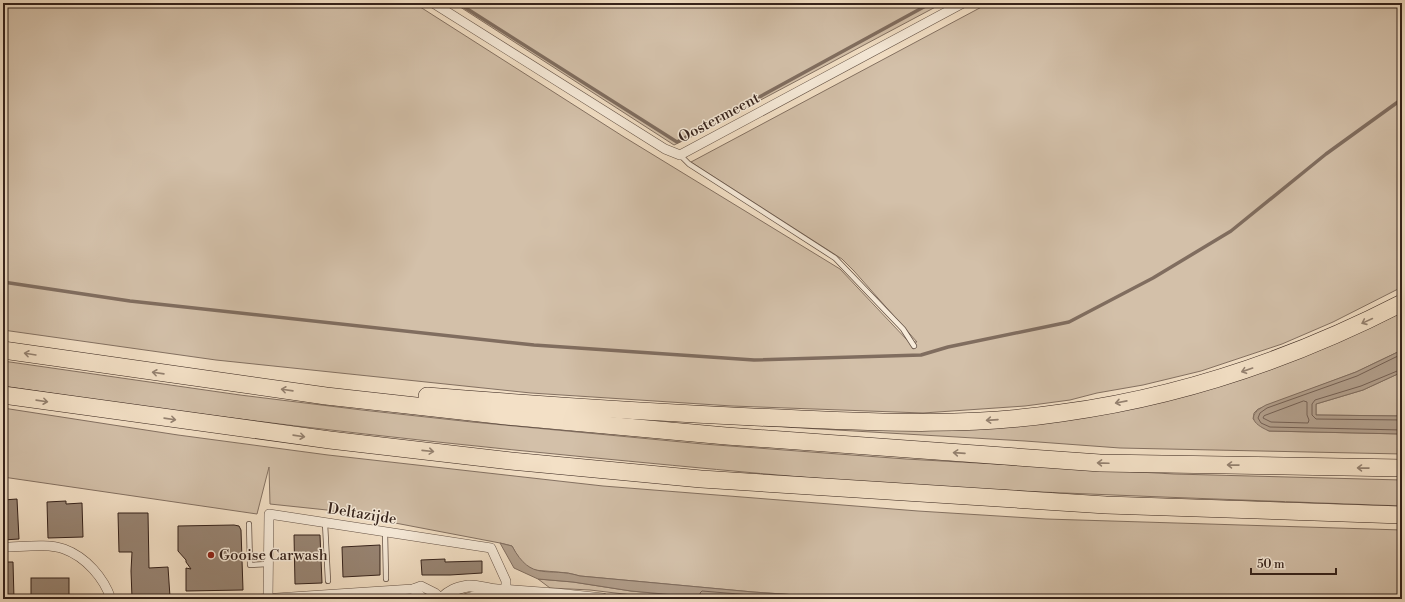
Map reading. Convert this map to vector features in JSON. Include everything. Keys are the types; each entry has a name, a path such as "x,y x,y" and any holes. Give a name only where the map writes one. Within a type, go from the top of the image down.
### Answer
{"highway":[{"path":"326,396 346,389 529,404 712,416 878,422 973,421 1032,417 1063,413 1164,394 1214,380 1311,346 1402,303"},
{"path":"3,350 326,396 506,416 726,436 1092,463 1402,468"},
{"path":"3,395 330,440 511,461 701,480 1106,505 1402,514"}],"street":[{"name":"Oostermeent","path":"433,3 665,149 680,155 963,3"},
{"name":"Deltazijde","path":"268,599 269,514 491,548 506,581 502,590"},
{"path":"3,547 42,546 64,549 85,561 90,566 103,580 111,599"},
{"path":"261,599 413,589 421,586 435,593 441,599 449,592 470,586 502,590 517,595 603,599"},
{"path":"413,589 424,599"},
{"path":"467,599 502,590"}],"lane":[{"path":"680,155 689,164 835,258 903,329 914,346"},
{"path":"325,522 328,581"},
{"path":"249,524 250,565 268,564"},
{"path":"385,531 386,579"}],"shaded area":[{"path":"3,3 414,3 624,137 840,269 909,342 917,342 842,259 691,162 989,3 1402,3 1402,287 1333,322 1282,344 1201,371 1070,400 1025,406 923,413 732,406 531,393 216,360 3,330"},
{"path":"454,3 943,3 674,145"},
{"path":"1402,307 1402,350 1356,372 1258,409 1254,413 1253,419 1269,431 1402,434 1402,454 1120,448 734,424 938,426 1155,401"},
{"path":"3,361 240,395 362,410 703,444 906,459 1174,474 1402,480 1402,506 936,487 760,474 512,450 221,417 3,386"},
{"path":"1402,372 1402,416 1316,415 1316,404 1363,390"},
{"path":"3,408 178,435 328,455 603,486 918,511 1046,519 1402,530 1402,599 926,599 922,596 920,599 855,599 753,592 580,576 568,573 534,570 526,566 519,559 512,546 500,543 327,510 270,504 269,467 257,514 3,477"},
{"path":"538,579 573,582 631,591 718,599 666,599 590,590 550,588"}],"water":[{"path":"1402,350 1402,372 1363,390 1316,404 1316,415 1402,416 1402,434 1269,431 1255,422 1254,416 1256,412 1266,405 1356,372"},
{"path":"500,543 512,546 519,558 526,565 541,571 753,592 855,599 718,599 631,591 573,582 538,579 514,568"}],"building":[{"path":"17,499 19,539 3,540 3,500"},
{"path":"66,501 66,504 82,503 83,537 48,538 47,502"},
{"path":"118,513 148,513 149,568 168,567 170,597 132,598 132,552 119,552"},
{"name":"Gooise Carwash","path":"178,526 239,526 241,530 243,590 186,591 186,568 191,569 186,560 178,551"},
{"path":"294,535 320,535 322,583 295,584"},
{"path":"380,545 380,575 343,577 342,547"},
{"path":"445,559 445,562 482,561 482,573 422,575 421,560"},
{"path":"3,562 13,562 14,599 3,599"},
{"path":"31,578 69,578 69,599 31,599"}],"waterway":[{"path":"458,3 677,142 931,3"},
{"path":"3,282 130,301 534,345 754,360 921,355 948,347 1069,322 1153,278 1231,231 1326,154 1402,99"}],"place":[{"name":"Gooise Carwash","path":"211,555"}]}
